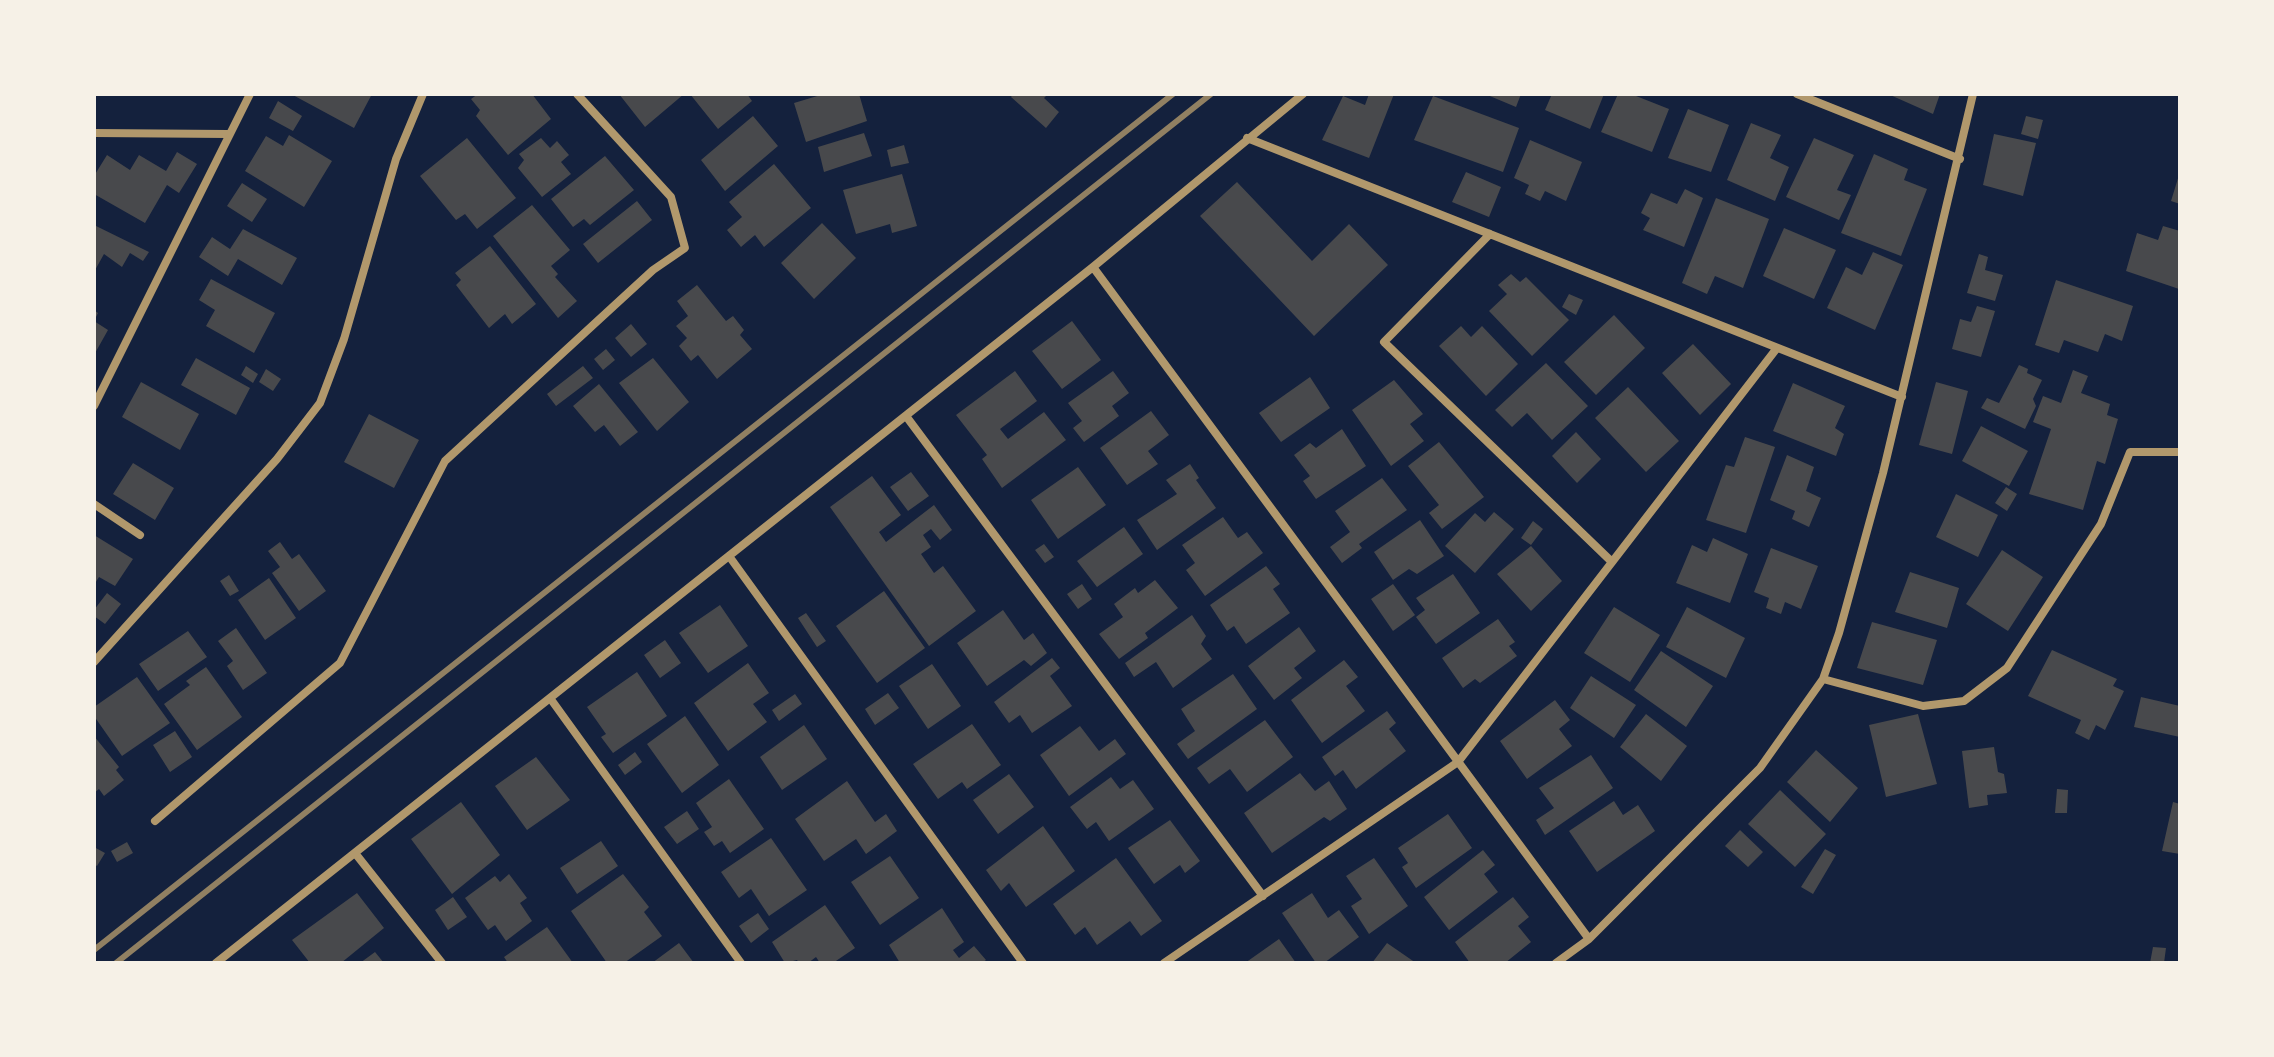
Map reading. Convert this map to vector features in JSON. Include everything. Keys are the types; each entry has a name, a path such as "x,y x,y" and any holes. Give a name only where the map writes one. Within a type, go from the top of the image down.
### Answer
{"street":[{"path":"94,406 250,94"},
{"path":"94,662 277,459 320,403 344,339 396,159 423,94"},
{"path":"155,821 340,663 445,461 653,270 685,248 671,197 577,94"},
{"path":"216,963 1093,267 1303,94"},
{"path":"1797,94 1960,159"},
{"path":"1556,963 1589,939 1760,768 1823,679 1839,633 1902,397 1973,94"},
{"path":"94,133 228,134"},
{"path":"1247,138 1902,397"},
{"path":"1490,234 1384,342 1612,562"},
{"path":"1093,267 1589,939"},
{"path":"1164,963 1458,762 1777,348"},
{"path":"906,416 1263,896"},
{"path":"1823,679 1923,706 1964,701 2007,668 2101,524 2130,452 2180,452"},
{"path":"94,504 140,535"},
{"path":"729,556 1023,963"},
{"path":"550,698 741,963"},
{"path":"355,853 442,963"}],"building":[{"path":"291,94 372,94 354,128"},
{"path":"478,94 532,94 551,119 508,155 476,116 480,110 471,99"},
{"path":"619,94 684,94 645,127"},
{"path":"690,94 747,94 752,101 718,129"},
{"path":"824,94 859,94 867,121 806,142 794,103"},
{"path":"1013,94 1048,94 1044,98 1059,112 1046,128 1011,97"},
{"path":"1369,94 1394,94 1369,158 1322,140 1343,96 1365,105"},
{"path":"1485,94 1521,94 1516,107"},
{"path":"1552,94 1604,94 1590,129 1545,110"},
{"path":"1618,94 1631,94 1669,109 1652,152 1601,132"},
{"path":"1888,94 1940,94 1933,114"},
{"path":"1433,96 1519,128 1503,172 1414,140"},
{"path":"278,101 302,116 293,131 269,118"},
{"path":"1688,109 1729,125 1711,172 1668,158"},
{"path":"753,116 778,146 725,191 701,160"},
{"path":"2026,116 2043,120 2038,139 2021,134"},
{"path":"1751,123 1781,135 1770,158 1789,167 1775,201 1727,180"},
{"path":"864,133 872,156 824,172 818,147"},
{"path":"1994,134 2036,143 2023,196 1983,185"},
{"path":"289,135 332,161 304,207 245,171 266,136 283,146"},
{"path":"467,138 516,198 477,229 465,214 456,220 420,176"},
{"path":"541,138 550,148 557,141 569,155 561,162 571,174 542,197 518,168 524,160 519,154"},
{"path":"1814,138 1854,155 1837,190 1851,195 1839,220 1786,197"},
{"path":"1530,140 1582,162 1566,201 1545,191 1540,201 1525,194 1529,185 1514,178"},
{"path":"904,145 909,163 891,167 887,150"},
{"path":"177,152 197,164 179,193 167,185 145,223 94,194 94,176 107,155 130,170 139,155 166,171"},
{"path":"1874,154 1908,169 1904,180 1927,189 1901,256 1841,233"},
{"path":"605,156 634,190 590,225 584,219 573,227 551,199"},
{"path":"774,164 811,208 764,247 755,235 741,247 727,230 742,217 729,202"},
{"path":"1466,172 1501,187 1489,217 1452,202"},
{"path":"902,174 917,226 892,233 890,224 856,234 843,190"},
{"path":"2180,175 2180,204 2171,201"},
{"path":"1237,182 1312,261 1349,224 1388,265 1314,336 1200,216"},
{"path":"242,183 267,199 252,222 227,206"},
{"path":"1685,189 1703,198 1684,247 1643,230 1650,218 1641,213 1651,193 1677,204"},
{"path":"1716,198 1769,219 1743,288 1715,276 1707,294 1682,283"},
{"path":"637,201 652,220 598,263 583,244"},
{"path":"532,205 570,250 551,266 558,274 555,277 577,301 558,318 493,236"},
{"path":"822,223 856,258 814,299 781,263"},
{"path":"94,225 149,252 143,261 130,253 122,267 104,254 94,272"},
{"path":"2163,226 2180,231 2179,289 2126,271 2137,233 2158,240"},
{"path":"1784,228 1836,250 1814,299 1763,276"},
{"path":"243,229 297,258 282,285 238,259 228,276 199,257 212,237 230,249"},
{"path":"490,246 536,304 512,324 505,314 489,328 456,285 461,280 455,273"},
{"path":"1873,252 1903,265 1875,330 1827,308 1846,267 1862,275"},
{"path":"1979,254 1988,257 1985,270 2003,275 1995,301 1967,293"},
{"path":"1511,274 1520,282 1526,277 1569,320 1532,356 1489,311 1507,294 1498,285"},
{"path":"211,279 275,313 254,353 206,326 215,310 199,300"},
{"path":"2056,280 2133,306 2122,341 2105,334 2098,352 2064,340 2059,353 2035,345"},
{"path":"697,285 726,321 733,316 744,330 740,335 752,349 717,379 698,355 691,361 679,346 687,338 676,326 688,316 677,301"},
{"path":"1569,294 1583,300 1576,315 1562,307"},
{"path":"1977,306 1995,311 1981,357 1952,349 1960,319 1971,322"},
{"path":"1614,315 1645,348 1596,395 1564,362"},
{"path":"94,321 108,330 94,355"},
{"path":"1072,321 1101,360 1062,389 1032,351"},
{"path":"631,324 647,344 631,357 615,338"},
{"path":"1461,326 1471,337 1482,326 1518,364 1486,396 1439,346"},
{"path":"1693,344 1731,384 1700,415 1662,373"},
{"path":"606,349 615,360 603,370 594,359"},
{"path":"196,358 250,388 236,415 181,385"},
{"path":"653,358 689,402 657,431 619,383"},
{"path":"1546,363 1588,406 1552,440 1527,413 1512,427 1495,410"},
{"path":"2019,365 2042,380 2033,399 2036,406 2025,429 1981,408 1987,398 1999,403"},
{"path":"246,366 258,374 253,383 241,375"},
{"path":"583,366 593,378 556,406 547,394"},
{"path":"266,369 281,379 273,391 259,382"},
{"path":"2073,370 2088,376 2081,393 2110,404 2107,415 2118,419 2105,464 2097,461 2083,510 2029,494 2051,429 2033,422 2043,396 2061,403"},
{"path":"1015,371 1037,401 1000,429 1008,439 1044,412 1066,440 1002,488 982,459 987,455 956,415"},
{"path":"1113,371 1129,393 1112,406 1119,416 1084,442 1073,428 1082,421 1068,403"},
{"path":"1310,377 1330,408 1281,442 1259,413"},
{"path":"1394,380 1423,414 1410,424 1424,441 1391,466 1352,410"},
{"path":"141,382 199,414 180,450 122,417"},
{"path":"1936,382 1968,391 1952,454 1919,445"},
{"path":"1793,383 1845,406 1835,428 1844,434 1836,456 1773,431"},
{"path":"599,384 638,432 620,446 604,425 595,432 573,406"},
{"path":"1628,387 1679,441 1646,472 1595,418"},
{"path":"1151,411 1169,435 1148,451 1158,464 1127,485 1100,448"},
{"path":"369,414 419,440 394,488 344,462"},
{"path":"1981,426 2028,451 2009,486 1962,461"},
{"path":"1342,429 1366,466 1316,499 1303,481 1310,476 1294,455 1310,443 1316,448"},
{"path":"1576,432 1601,459 1577,483 1552,456"},
{"path":"1745,437 1775,447 1746,533 1706,520 1726,465 1734,467"},
{"path":"1439,442 1484,497 1442,529 1429,513 1439,505 1408,466"},
{"path":"1787,455 1814,467 1806,491 1821,498 1809,527 1792,519 1795,511 1770,500"},
{"path":"133,463 174,488 155,520 113,494"},
{"path":"1190,464 1199,478 1196,480 1216,508 1157,550 1137,520 1177,494 1166,480"},
{"path":"1078,467 1106,505 1058,539 1031,500"},
{"path":"911,472 929,496 908,511 890,487"},
{"path":"872,476 901,515 879,532 886,542 934,505 952,530 940,540 931,529 923,535 931,547 921,554 934,573 943,566 976,611 929,646 830,507"},
{"path":"1382,478 1407,510 1359,544 1362,548 1342,563 1330,547 1350,532 1335,511"},
{"path":"2006,487 2017,494 2007,511 1995,503"},
{"path":"1956,494 1998,515 1978,557 1936,537"},
{"path":"1494,512 1514,529 1475,573 1445,546 1475,513 1485,522"},
{"path":"1223,517 1238,538 1247,532 1263,553 1205,596 1186,570 1195,563 1182,545"},
{"path":"1420,520 1444,556 1417,574 1409,569 1393,580 1374,552"},
{"path":"1533,521 1543,529 1531,545 1521,538"},
{"path":"1124,527 1143,554 1097,587 1077,561"},
{"path":"94,535 133,559 115,586 99,577 94,585"},
{"path":"1713,538 1748,554 1730,603 1676,583 1692,545 1707,552"},
{"path":"280,542 292,559 299,554 326,591 299,611 272,573 280,567 268,551"},
{"path":"1044,544 1054,557 1045,563 1035,550"},
{"path":"1531,546 1562,581 1531,611 1497,574"},
{"path":"1771,548 1818,566 1801,609 1785,602 1781,614 1766,608 1769,598 1754,592"},
{"path":"2002,550 2043,577 2008,631 1966,604"},
{"path":"1266,566 1280,584 1273,589 1290,613 1246,644 1234,626 1227,631 1210,605"},
{"path":"1910,572 1959,588 1947,628 1895,612"},
{"path":"1453,574 1480,613 1436,644 1416,617 1425,610 1416,598"},
{"path":"229,575 239,591 230,596 220,581"},
{"path":"269,578 296,618 265,640 238,600"},
{"path":"1155,580 1178,608 1145,633 1148,638 1119,659 1099,634 1123,617 1114,604 1135,588 1138,593"},
{"path":"1082,584 1092,599 1078,609 1067,594"},
{"path":"1393,584 1415,615 1393,631 1371,599"},
{"path":"884,591 925,648 877,683 836,626"},
{"path":"107,593 121,604 105,624 94,616 94,610"},
{"path":"720,605 748,646 708,673 679,633"},
{"path":"1614,607 1660,635 1630,682 1584,653"},
{"path":"1687,607 1745,638 1726,678 1666,647"},
{"path":"1003,610 1024,640 1033,633 1047,653 1031,666 1024,660 987,686 957,643"},
{"path":"806,613 826,641 817,647 798,618"},
{"path":"1192,615 1206,636 1201,644 1212,659 1173,688 1156,662 1134,677 1125,663"},
{"path":"1498,619 1515,642 1509,646 1517,656 1480,683 1475,679 1463,688 1442,658"},
{"path":"1872,622 1937,640 1923,685 1857,668"},
{"path":"1299,627 1316,651 1294,668 1302,678 1274,700 1248,666"},
{"path":"236,628 267,673 243,690 227,666 233,661 218,641"},
{"path":"188,631 207,657 158,691 139,664"},
{"path":"665,640 681,663 660,678 644,655"},
{"path":"2052,650 2117,679 2113,686 2124,691 2105,730 2096,725 2089,740 2075,733 2081,720 2028,696"},
{"path":"1661,651 1713,686 1686,727 1634,690"},
{"path":"1052,658 1060,668 1050,676 1072,706 1032,733 1020,715 1009,723 994,702"},
{"path":"1344,660 1358,677 1346,686 1365,711 1322,743 1291,700"},
{"path":"748,663 769,693 753,704 767,722 728,751 694,703"},
{"path":"932,664 961,706 928,729 899,686"},
{"path":"206,667 242,717 197,750 164,704 190,685 186,681"},
{"path":"637,672 667,716 613,753 601,737 606,734 587,707"},
{"path":"1233,674 1257,709 1188,759 1177,744 1195,731 1181,709"},
{"path":"1591,676 1636,705 1614,738 1570,708"},
{"path":"137,677 170,723 122,756 94,716 94,707"},
{"path":"888,693 899,708 875,725 865,709"},
{"path":"795,694 802,704 779,721 772,710"},
{"path":"2141,697 2180,706 2180,737 2134,727"},
{"path":"1555,700 1570,720 1559,729 1572,746 1527,779 1500,741"},
{"path":"1387,711 1396,723 1389,729 1406,751 1356,789 1343,770 1335,776 1322,757"},
{"path":"1646,714 1687,746 1661,781 1620,747"},
{"path":"1918,714 1937,784 1886,797 1869,725"},
{"path":"685,716 719,765 682,793 647,744"},
{"path":"1265,720 1293,757 1247,792 1230,769 1209,784 1197,768"},
{"path":"972,724 1001,765 967,789 962,782 938,799 913,764"},
{"path":"804,725 827,759 782,790 760,757"},
{"path":"1080,726 1099,751 1115,739 1126,754 1069,796 1040,755"},
{"path":"175,731 192,757 170,772 153,745"},
{"path":"94,736 119,767 116,770 124,780 104,796 99,789 94,793"},
{"path":"1994,747 1998,772 2004,774 2007,793 1987,795 1988,805 1969,808 1962,751"},
{"path":"1816,750 1858,788 1830,822 1787,782"},
{"path":"635,752 642,762 625,775 618,765"},
{"path":"1591,755 1613,788 1545,835 1536,820 1554,808 1539,788"},
{"path":"536,757 570,800 527,830 495,786"},
{"path":"1300,773 1315,791 1329,781 1347,809 1330,821 1324,817 1272,853 1244,813"},
{"path":"1009,774 1034,807 998,834 973,800"},
{"path":"1111,777 1120,789 1133,780 1154,809 1109,841 1096,822 1087,829 1070,807"},
{"path":"729,779 764,829 730,853 722,841 714,846 704,832 712,827 696,803"},
{"path":"847,781 875,822 886,814 897,831 866,854 856,839 824,861 795,819"},
{"path":"2057,789 2068,790 2067,813 2055,813"},
{"path":"1780,790 1826,834 1795,867 1748,824"},
{"path":"1614,801 1623,815 1638,805 1655,831 1597,872 1569,831"},
{"path":"461,802 500,855 452,894 411,839"},
{"path":"2173,802 2180,804 2180,854 2162,851"},
{"path":"687,811 699,829 677,844 664,827"},
{"path":"1448,814 1472,848 1416,888 1402,867 1408,863 1398,848"},
{"path":"1170,820 1200,861 1185,873 1180,865 1154,884 1128,848"},
{"path":"1043,826 1075,871 1026,907 1009,883 1001,891 986,870"},
{"path":"1740,830 1763,852 1748,867 1725,846"},
{"path":"771,838 807,890 769,916 751,889 739,898 721,872"},
{"path":"601,841 618,866 577,894 560,868"},
{"path":"127,842 133,853 117,862 111,851"},
{"path":"94,847 105,853 97,866 94,864"},
{"path":"1825,849 1836,855 1813,894 1801,887"},
{"path":"1483,850 1495,865 1484,874 1498,892 1449,930 1424,897"},
{"path":"890,856 919,898 880,925 851,882"},
{"path":"1116,858 1162,921 1141,936 1130,921 1097,945 1085,927 1075,935 1053,904"},
{"path":"1374,858 1408,906 1369,934 1351,906 1362,899 1346,876"},
{"path":"509,874 527,898 520,903 532,921 506,941 495,925 488,930 465,898 495,876 500,882"},
{"path":"623,874 649,907 644,912 662,936 624,963 607,963 571,911"},
{"path":"357,893 384,928 341,963 310,963 292,940"},
{"path":"1312,893 1328,918 1339,910 1359,937 1324,963 1316,963 1282,913"},
{"path":"453,897 467,917 448,930 435,910"},
{"path":"1513,897 1529,917 1518,926 1531,942 1505,963 1470,963 1455,942"},
{"path":"825,905 855,948 833,963 820,963 816,957 808,963 797,960 785,963 772,942"},
{"path":"942,908 964,942 953,950 959,958 974,946 986,960 982,963 900,963 889,945"},
{"path":"758,913 769,929 751,943 739,926"},
{"path":"547,927 573,963 508,963 504,957"},
{"path":"1279,939 1296,963 1245,963"},
{"path":"679,943 694,963 652,963"},
{"path":"1387,943 1416,963 1372,963"},
{"path":"2153,947 2166,948 2164,963 2150,963"},
{"path":"375,952 384,963 360,963"}],"railway":[{"path":"94,950 1173,94"},
{"path":"116,963 1211,94"}]}
